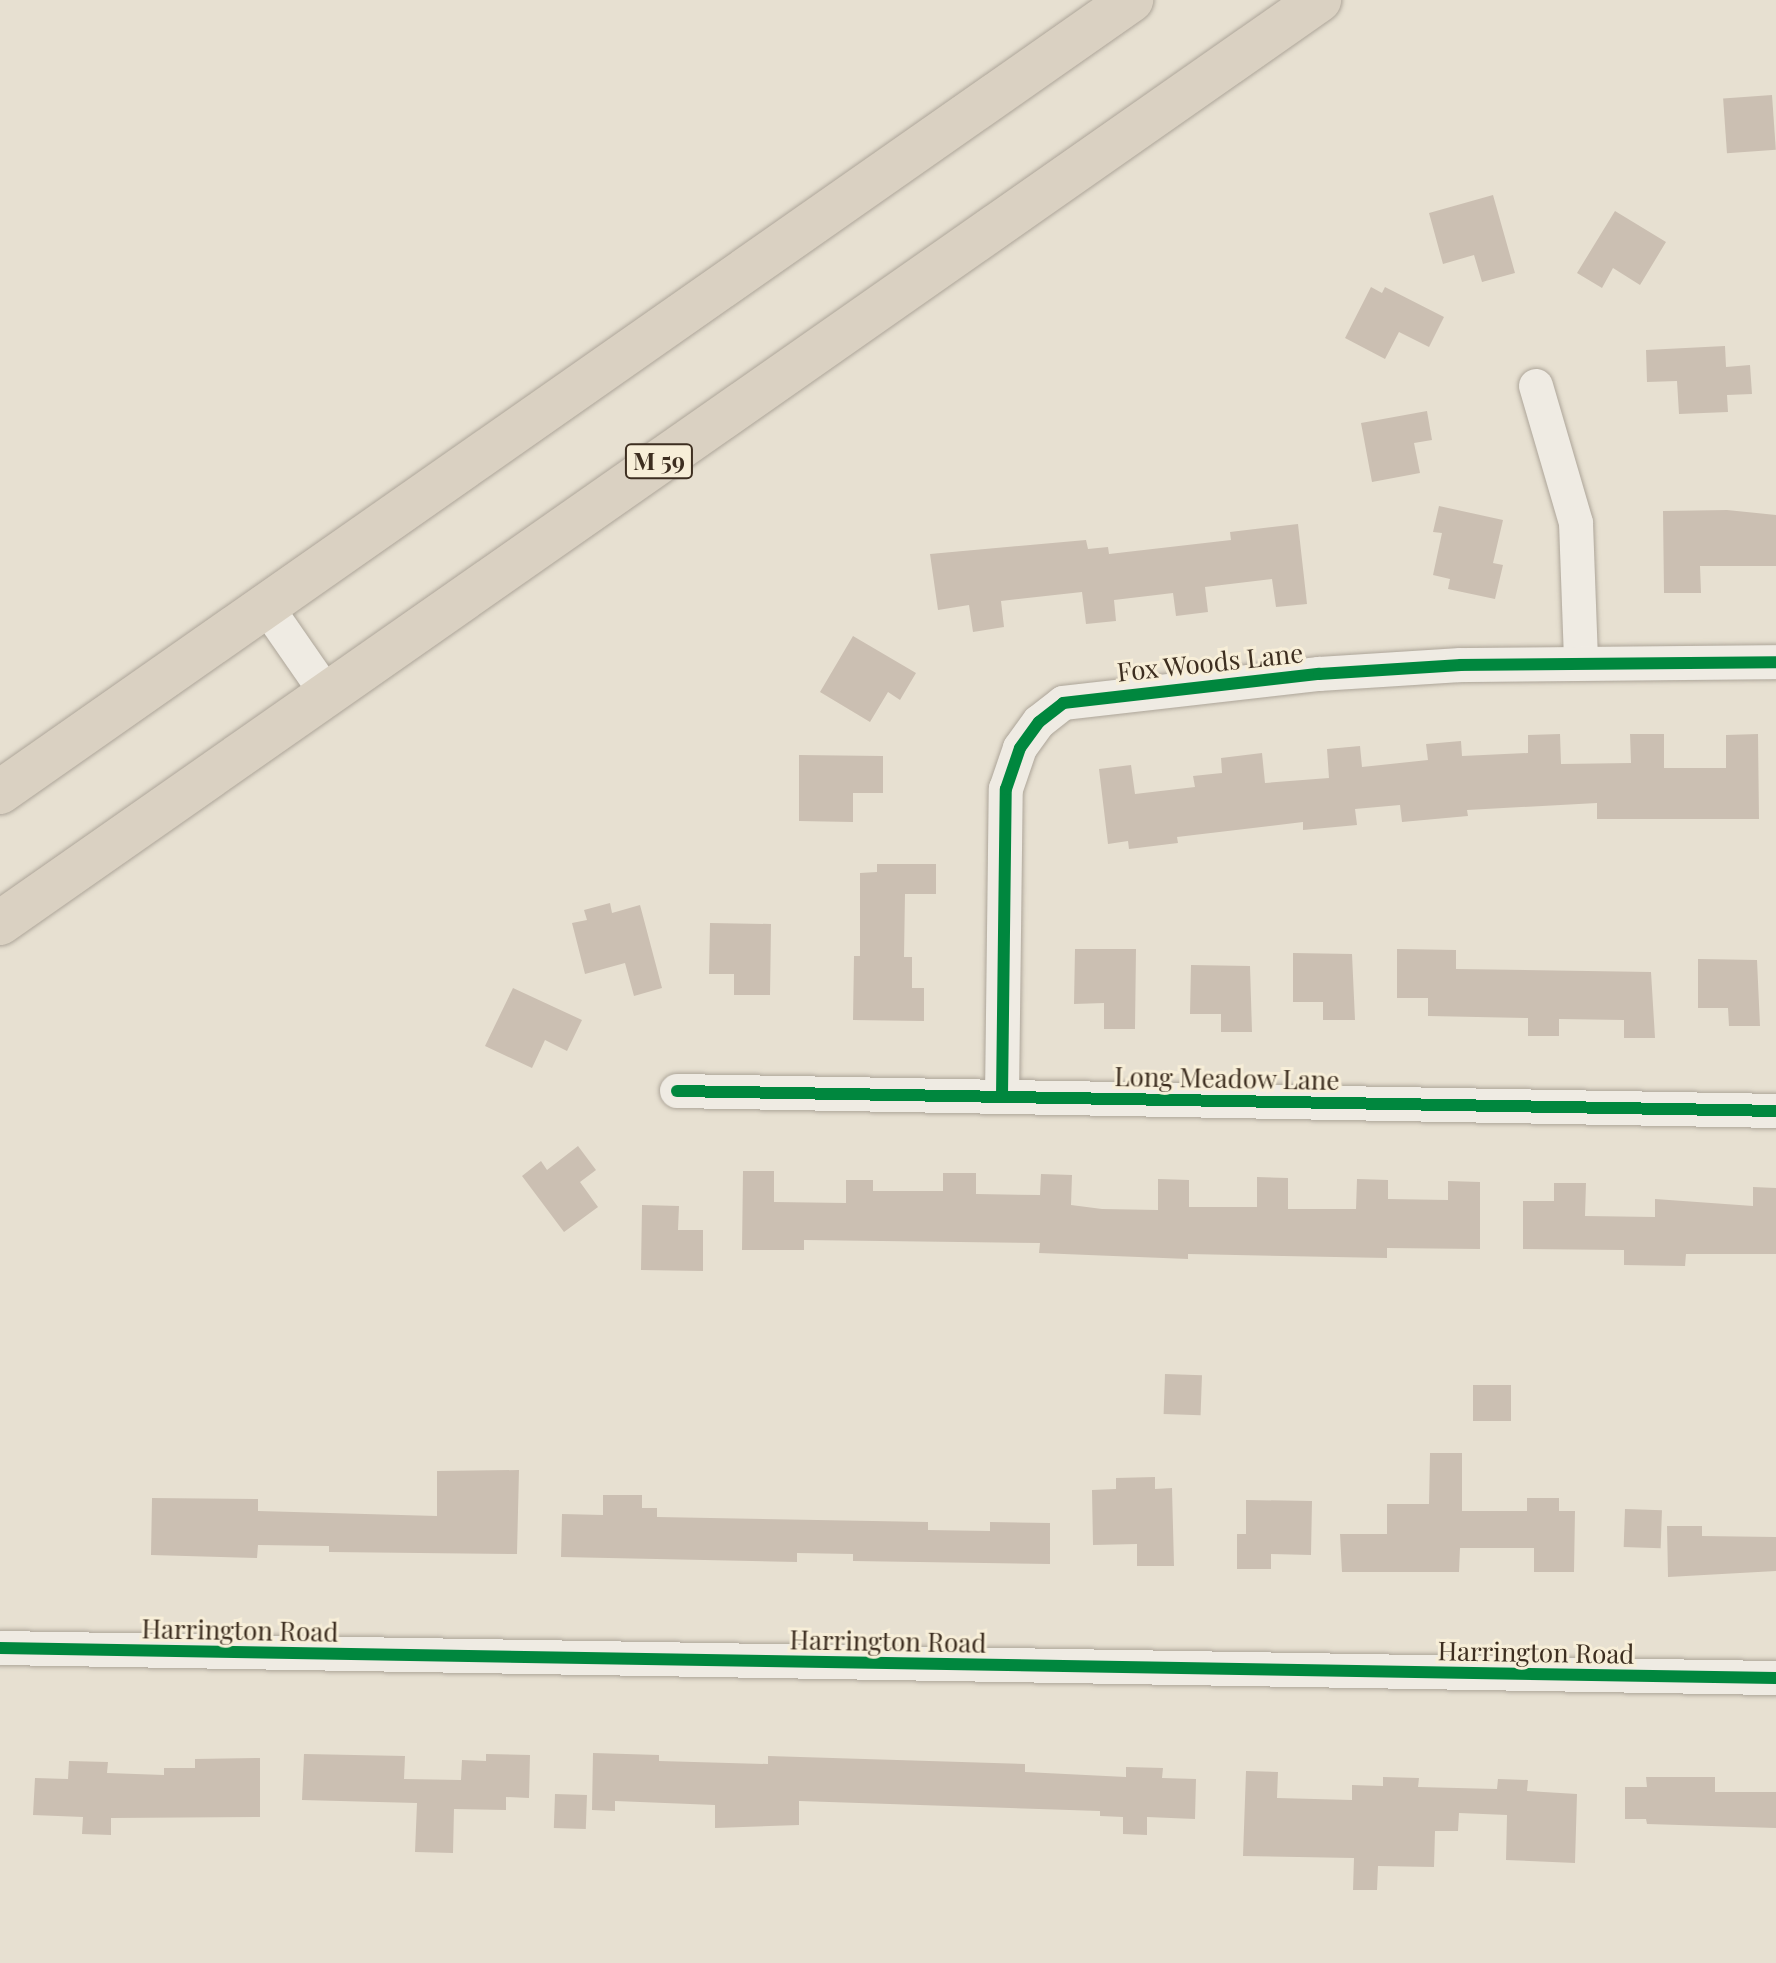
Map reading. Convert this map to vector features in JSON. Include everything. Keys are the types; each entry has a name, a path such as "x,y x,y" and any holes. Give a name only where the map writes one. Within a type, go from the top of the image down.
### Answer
{"highway":[{"path":"0,792 1131,0"},
{"name":"M 59","path":"0,923 1319,0"}],"street":[{"path":"1536,386 1576,523 1581,662"},
{"path":"266,606 327,694"},
{"name":"Fox Woods Lane","path":"1002,1096 1006,789 1020,748 1039,722 1063,703 1319,674 1581,662 1776,662"},
{"name":"Long Meadow Lane","path":"677,1091 1776,1111"},
{"name":"Harrington Road","path":"0,1648 1776,1678"}],"building":[{"path":"1772,95 1776,150 1727,153 1723,98"},
{"path":"1493,195 1515,273 1482,282 1474,255 1443,264 1429,213"},
{"path":"1615,211 1666,242 1640,285 1613,268 1602,288 1577,273"},
{"path":"1371,287 1382,293 1385,287 1444,317 1429,347 1399,332 1385,359 1345,338"},
{"path":"1725,346 1726,367 1750,365 1752,394 1727,395 1728,412 1679,414 1677,381 1647,382 1646,350"},
{"path":"1427,411 1432,440 1414,443 1420,473 1372,482 1361,423"},
{"path":"1439,506 1503,520 1493,563 1503,565 1495,599 1448,589 1450,579 1433,575 1442,533 1433,532"},
{"path":"1727,510 1776,515 1776,566 1700,566 1701,593 1664,593 1663,511"},
{"path":"1298,524 1307,604 1276,607 1272,579 1205,587 1208,612 1176,616 1173,593 1114,600 1116,621 1086,624 1082,592 1001,601 1004,627 973,632 969,605 938,610 930,554 1086,540 1088,549 1108,547 1109,554 1231,540 1230,532"},
{"path":"853,636 916,673 900,700 888,692 870,722 820,692"},
{"path":"1560,734 1561,764 1631,763 1630,734 1664,734 1664,768 1726,768 1726,735 1758,734 1759,819 1597,819 1597,803 1467,810 1468,816 1402,822 1400,805 1355,809 1357,825 1303,830 1303,822 1177,837 1178,843 1129,849 1128,841 1108,844 1099,769 1131,765 1135,794 1195,787 1193,776 1222,773 1221,758 1262,753 1265,783 1329,778 1327,749 1360,746 1362,767 1428,760 1426,744 1461,741 1462,756 1528,753 1528,735"},
{"path":"799,755 883,756 883,793 853,793 853,822 799,821"},
{"path":"877,864 936,864 936,894 905,894 904,957 912,957 912,988 924,988 924,1021 853,1020 854,956 860,956 860,873 877,872"},
{"path":"610,903 612,913 640,905 662,988 634,996 625,963 585,974 572,923 587,920 584,910"},
{"path":"710,923 771,924 770,995 734,995 734,974 709,974"},
{"path":"1075,949 1136,949 1135,1029 1104,1029 1104,1003 1074,1004"},
{"path":"1397,949 1456,950 1456,969 1651,972 1655,1038 1624,1038 1624,1020 1559,1019 1559,1036 1528,1036 1528,1018 1428,1016 1428,998 1397,998"},
{"path":"1293,953 1352,954 1355,1020 1323,1020 1323,1002 1293,1002"},
{"path":"1698,959 1757,960 1760,1026 1729,1026 1728,1008 1698,1008"},
{"path":"1191,965 1250,966 1252,1032 1221,1032 1221,1014 1190,1014"},
{"path":"513,988 582,1020 567,1051 545,1040 532,1068 485,1046"},
{"path":"578,1146 596,1170 580,1182 598,1207 564,1232 522,1176 541,1161 547,1170"},
{"path":"743,1171 774,1171 774,1202 846,1203 846,1180 873,1180 873,1191 943,1191 943,1173 976,1173 976,1194 1040,1195 1041,1174 1072,1175 1071,1205 1158,1210 1158,1179 1189,1180 1189,1207 1257,1207 1257,1177 1288,1178 1288,1209 1356,1209 1357,1179 1388,1180 1388,1199 1448,1200 1448,1181 1480,1182 1480,1249 1387,1248 1387,1258 1188,1254 1188,1259 1039,1253 1040,1243 804,1240 804,1250 742,1250"},
{"path":"1554,1183 1586,1183 1585,1216 1655,1217 1655,1199 1753,1206 1753,1187 1776,1188 1776,1254 1686,1254 1685,1266 1624,1265 1624,1250 1523,1249 1523,1201 1554,1201"},
{"path":"642,1205 679,1206 678,1230 703,1230 703,1271 641,1270"},
{"path":"1165,1374 1202,1375 1201,1415 1164,1414"},
{"path":"1473,1385 1511,1385 1511,1421 1473,1421"},
{"path":"1430,1453 1462,1453 1462,1511 1527,1511 1527,1498 1559,1498 1559,1511 1575,1511 1574,1572 1534,1572 1534,1548 1460,1548 1459,1572 1342,1572 1340,1534 1387,1534 1387,1504 1429,1504"},
{"path":"519,1470 517,1554 329,1552 329,1546 258,1545 257,1558 151,1555 152,1498 258,1499 258,1511 437,1516 437,1471"},
{"path":"1155,1477 1155,1489 1172,1488 1174,1566 1137,1566 1137,1544 1093,1545 1092,1490 1116,1489 1116,1478"},
{"path":"603,1495 642,1495 642,1508 657,1508 657,1517 928,1522 928,1530 990,1531 990,1522 1050,1523 1050,1564 853,1561 853,1554 797,1553 797,1562 561,1557 562,1514 603,1515"},
{"path":"1246,1500 1312,1501 1311,1555 1271,1554 1271,1569 1237,1569 1237,1534 1246,1534"},
{"path":"1625,1509 1662,1510 1661,1548 1624,1547"},
{"path":"1667,1526 1702,1526 1702,1536 1776,1537 1776,1571 1668,1577"},
{"path":"593,1753 659,1755 659,1761 768,1764 768,1756 1025,1764 1025,1772 1126,1777 1126,1767 1163,1768 1162,1778 1196,1779 1195,1819 1147,1817 1147,1835 1123,1834 1123,1817 1100,1816 1100,1811 799,1801 799,1825 715,1828 715,1805 615,1801 615,1811 592,1810"},
{"path":"304,1754 405,1756 404,1779 461,1780 462,1760 486,1761 486,1754 530,1755 529,1798 506,1797 506,1810 454,1809 453,1853 415,1852 417,1803 302,1800"},
{"path":"260,1758 260,1817 111,1818 111,1835 82,1834 83,1817 33,1815 35,1778 68,1779 69,1761 108,1762 107,1773 164,1775 164,1768 195,1768 195,1759"},
{"path":"1246,1771 1278,1772 1277,1798 1352,1800 1352,1785 1383,1786 1383,1777 1419,1778 1418,1787 1497,1789 1498,1779 1528,1780 1527,1791 1577,1794 1575,1863 1506,1860 1507,1815 1459,1813 1458,1831 1435,1831 1434,1867 1378,1866 1377,1890 1353,1890 1354,1858 1243,1856"},
{"path":"1646,1777 1715,1777 1715,1792 1776,1792 1776,1828 1647,1824 1646,1819 1625,1819 1625,1787 1647,1787"},
{"path":"555,1794 587,1795 586,1829 554,1828"}],"cycle path":[{"path":"1002,1096 1006,789 1020,748 1039,722 1063,703 1319,674 1461,665 1776,662"},
{"path":"677,1091 1776,1111"},
{"path":"0,1648 1776,1678"}]}
